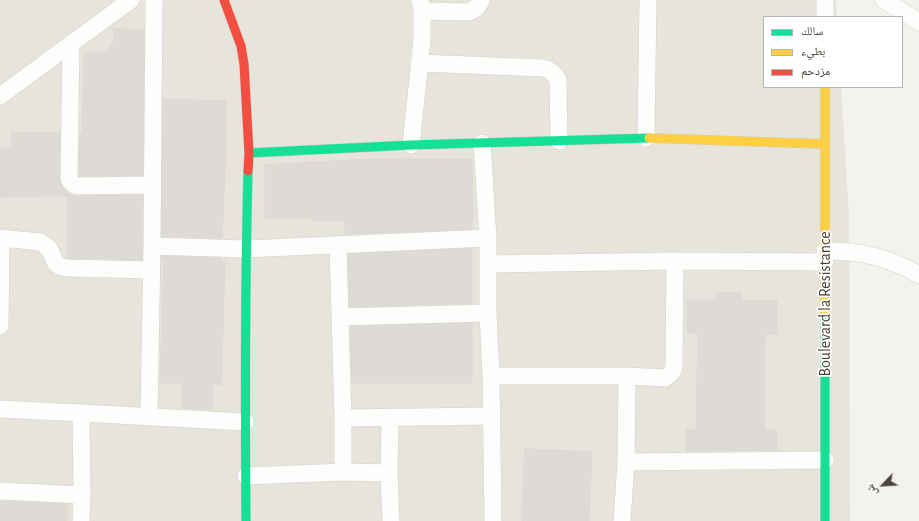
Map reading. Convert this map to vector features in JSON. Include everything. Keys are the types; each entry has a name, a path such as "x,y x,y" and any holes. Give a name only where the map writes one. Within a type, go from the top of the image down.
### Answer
{"street":[{"path":"0,96 131,0"},
{"path":"149,416 154,0"},
{"path":"224,0 241,46 244,64 249,153 246,249 246,521"},
{"path":"411,145 422,40 421,6 469,12 480,5 481,0"},
{"path":"646,138 648,0"},
{"path":"825,0 825,16"},
{"path":"884,0 919,22"},
{"path":"71,43 69,179 74,185 77,186 152,185"},
{"path":"420,63 543,68 550,70 558,80 559,141"},
{"name":"Boulevard la Resistance","path":"825,88 825,521"},
{"path":"249,153 411,145 646,138 825,144"},
{"path":"482,143 488,238 488,313 491,376 493,521"},
{"path":"0,326 0,238 40,242 50,250 55,262 59,266 66,268 151,270"},
{"path":"152,246 246,249 488,238"},
{"path":"338,245 343,472"},
{"path":"488,264 675,261 825,256 844,251 862,253 880,258 898,264 919,275"},
{"path":"491,376 627,376 665,378 672,373 674,368 675,261"},
{"path":"340,317 488,313"},
{"path":"622,521 626,462 627,376"},
{"path":"0,410 149,416 245,422"},
{"path":"81,413 81,521"},
{"path":"343,418 491,416"},
{"path":"390,418 389,473 391,521"},
{"path":"626,462 825,460"},
{"path":"246,476 343,472 389,473"},
{"path":"0,491 82,495"}],"shaded area":[{"path":"0,0 836,0 837,16 763,16 763,88 841,88 849,216 850,521 0,521"}],"building":[{"path":"114,29 144,30 143,175 79,176 80,133 82,133 84,52 107,52 114,41"},
{"path":"163,99 226,101 226,149 222,238 162,236"},
{"path":"12,132 60,133 59,179 63,188 70,194 77,196 142,195 142,260 68,258 68,196 0,197 0,148 12,148"},
{"path":"371,159 472,159 472,229 345,234 345,220 314,221 314,218 265,218 265,165"},
{"path":"472,249 472,303 350,307 348,254"},
{"path":"162,256 221,258 221,262 225,262 221,385 212,384 212,409 182,408 183,383 160,383 164,260 162,260"},
{"path":"717,293 741,293 742,301 777,301 777,334 765,334 764,430 777,431 777,450 686,451 686,429 696,430 698,333 687,333 687,300 717,300"},
{"path":"472,323 472,383 352,383 350,327"},
{"path":"525,449 592,452 589,521 522,521"},
{"path":"0,501 67,504 67,521 0,521"}],"traffic: fast":[{"path":"249,153 411,145 649,138"},
{"path":"246,521 246,259 248,171"},
{"path":"825,312 825,521"}],"traffic: slow":[{"path":"825,88 825,312"},
{"path":"649,138 825,144"}],"traffic: jam":[{"path":"224,0 241,46 244,64 249,153 248,171"}]}
